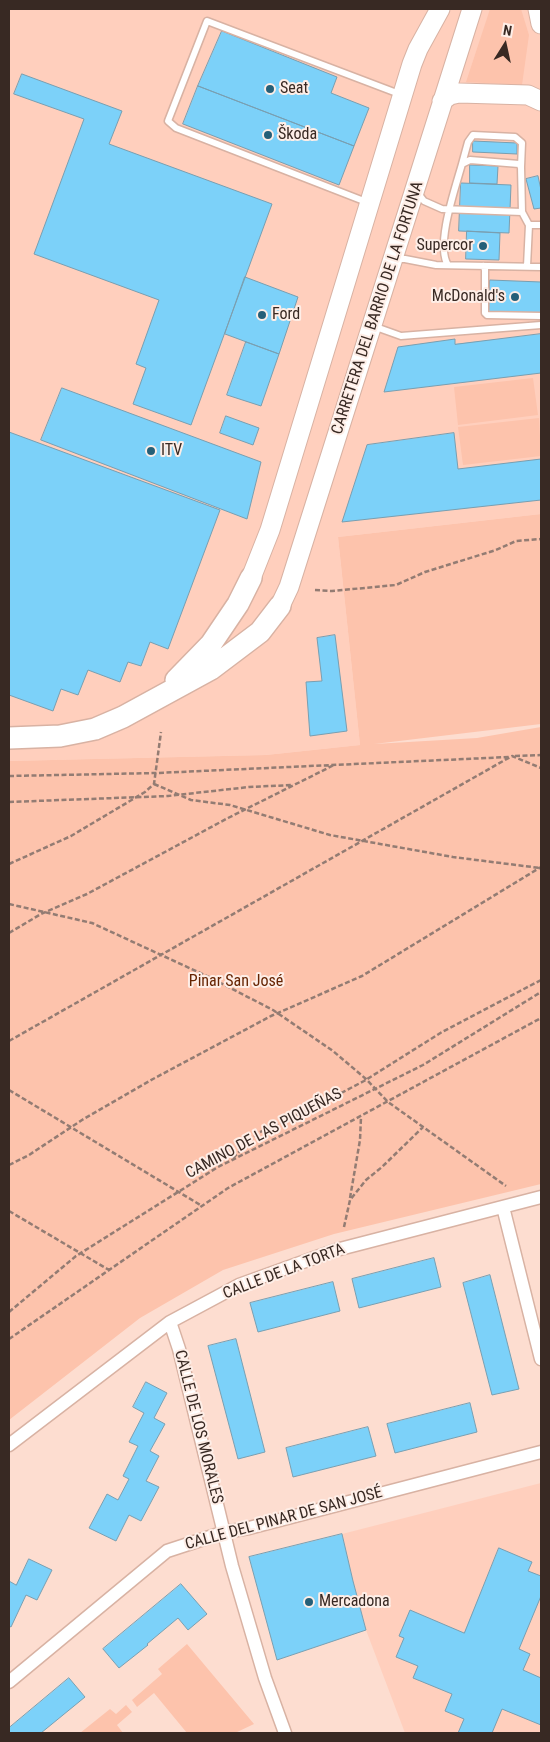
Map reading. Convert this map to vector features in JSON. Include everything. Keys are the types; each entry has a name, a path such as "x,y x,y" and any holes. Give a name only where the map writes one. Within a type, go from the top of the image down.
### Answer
{"main road":[{"name":"CARRETERA DEL BARRIO DE LA FORTUNA","path":"280,606 259,616 250,613 246,603 252,578 270,530 418,49 440,9"},
{"name":"CARRETERA DEL BARRIO DE LA FORTUNA","path":"9,738 60,736 95,729 123,717 211,669 260,632 280,606 290,586 472,9"},
{"path":"538,9 541,24"},
{"path":"442,101 450,95 459,93 528,95 541,101"},
{"name":"CARRETERA DEL BARRIO DE LA FORTUNA","path":"161,697 211,644 238,604 252,578"}],"street":[{"name":"CALLE DE LA TORTA","path":"9,1445 170,1322 239,1285 336,1250 541,1198"},
{"path":"503,1207 541,1359"},
{"name":"CALLE DE LOS MORALES","path":"170,1322 179,1350 232,1566 265,1678 284,1733"},
{"name":"CALLE DEL PINAR DE SAN JOSÉ","path":"9,1682 166,1551 225,1532 249,1528 541,1452"}],"lane":[{"path":"370,203 176,128 168,121 206,21 403,95"},
{"path":"448,265 445,260 446,221 468,142 473,135 515,137 522,144 522,212 529,225 527,266"},
{"path":"462,164 470,160 516,163 521,167"},
{"path":"416,188 424,201 435,207 450,210 522,212"},
{"path":"529,225 541,225"},
{"path":"393,260 405,259 428,264 448,265 541,267"},
{"path":"483,266 485,269 485,313 487,315 541,316"},
{"path":"372,325 401,336 541,325"}],"path":[{"path":"315,590 332,591 396,585 425,572 496,550 516,540 541,539"},
{"path":"9,864 71,836 145,792 154,784 157,773 161,732"},
{"path":"9,776 157,773 541,755"},
{"path":"512,756 541,768"},
{"path":"9,1041 512,756"},
{"path":"9,933 46,912 87,894 335,764"},
{"path":"154,784 191,800 230,805 330,835 453,857 540,868"},
{"path":"9,802 90,797 137,797 249,787 293,786"},
{"path":"9,1166 29,1155 70,1127 153,1079 278,1013 362,976 540,868"},
{"path":"9,904 92,923 245,995 278,1013 333,1051 366,1079 388,1102 506,1186"},
{"path":"230,1161 258,1133 324,1102 366,1079 442,1032 541,980"},
{"name":"CAMINO DE LAS PIQUEÑAS","path":"9,1312 80,1253 178,1192 230,1161 422,1065 541,992"},
{"name":"CAMINO DE LAS PIQUEÑAS","path":"9,1339 228,1188 541,1018"},
{"path":"9,1090 202,1206"},
{"path":"344,1227 360,1140 361,1116"},
{"path":"350,1200 366,1180 423,1127"},
{"path":"9,1211 109,1270"}],"shaded area":[{"path":"9,9 541,9 541,514 338,537 360,745 266,755 9,761"},
{"path":"541,1483 541,1733 405,1733 366,1630 342,1534"}],"green space":[{"path":"490,9 521,9 529,35 522,85 466,82"},
{"path":"533,378 538,415 458,425 454,387"},
{"path":"539,418 541,456 463,465 458,427"},
{"name":"Pinar San José","path":"541,514 541,724 374,744 477,738 541,727 541,1184 334,1234 223,1270 140,1318 9,1420 9,761 266,755 360,745 338,537"},
{"path":"187,1644 254,1724 235,1733 187,1733 154,1693 137,1707 132,1700 162,1674 158,1669"},
{"path":"126,1705 132,1712 117,1725 123,1733 80,1733 110,1709 116,1714"}],"building":[{"name":"Seat","path":"222,31 337,77 331,93 369,108 354,146 198,86"},
{"path":"22,74 122,111 109,144 272,204 191,425 133,404 146,368 136,364 159,300 34,254 84,119 14,94"},
{"name":"Škoda","path":"198,86 354,146 339,185 183,124"},
{"path":"473,141 517,143 517,154 473,152"},
{"path":"470,165 498,166 497,184 470,183"},
{"path":"538,176 541,190 541,208 534,209 526,179"},
{"path":"461,183 511,185 509,233 459,231"},
{"name":"Supercor","path":"467,231 500,233 499,260 466,259"},
{"name":"Ford","path":"245,277 298,297 279,354 225,334"},
{"name":"McDonald's","path":"490,280 541,282 541,314 489,312"},
{"path":"541,334 541,373 384,392 398,347 455,339 455,344"},
{"path":"246,342 279,354 261,406 227,395"},
{"name":"ITV","path":"62,388 261,462 247,519 41,440"},
{"path":"226,416 259,428 253,445 220,433"},
{"path":"9,432 220,510 168,649 150,642 141,666 128,662 120,682 88,670 78,695 61,689 53,711 9,695"},
{"path":"454,433 458,469 541,459 541,500 342,522 367,445"},
{"path":"335,635 347,731 310,736 306,682 322,681 317,638"},
{"path":"434,1258 441,1287 359,1308 352,1279"},
{"path":"490,1275 519,1389 492,1395 463,1283"},
{"path":"333,1282 340,1311 258,1332 250,1303"},
{"path":"236,1339 265,1452 238,1459 208,1346"},
{"path":"146,1382 167,1393 154,1418 165,1424 150,1451 159,1456 146,1481 159,1487 141,1521 129,1515 116,1541 89,1528 107,1494 118,1500 129,1479 123,1476 138,1446 129,1442 144,1413 133,1407"},
{"path":"470,1403 477,1432 395,1453 387,1424"},
{"path":"368,1427 376,1456 293,1477 286,1448"},
{"name":"Mercadona","path":"342,1534 366,1630 277,1660 249,1557"},
{"path":"499,1548 532,1562 528,1571 541,1576 541,1596 519,1649 530,1654 523,1670 541,1678 541,1725 502,1709 492,1733 458,1733 464,1719 445,1711 452,1694 413,1678 418,1666 396,1657 404,1638 399,1636 410,1610 464,1633"},
{"path":"29,1559 52,1570 37,1600 26,1595 11,1627 9,1626 9,1581 16,1585"},
{"path":"181,1584 207,1614 188,1630 178,1618 119,1668 103,1649"},
{"path":"69,1678 85,1697 41,1733 9,1733 9,1728"}],"place":[{"name":"Seat","path":"270,89"},
{"name":"Škoda","path":"268,135"},
{"name":"Supercor","path":"483,246"},
{"name":"McDonald's","path":"515,297"},
{"name":"Ford","path":"262,315"},
{"name":"ITV","path":"151,451"},
{"name":"Mercadona","path":"309,1602"}]}
